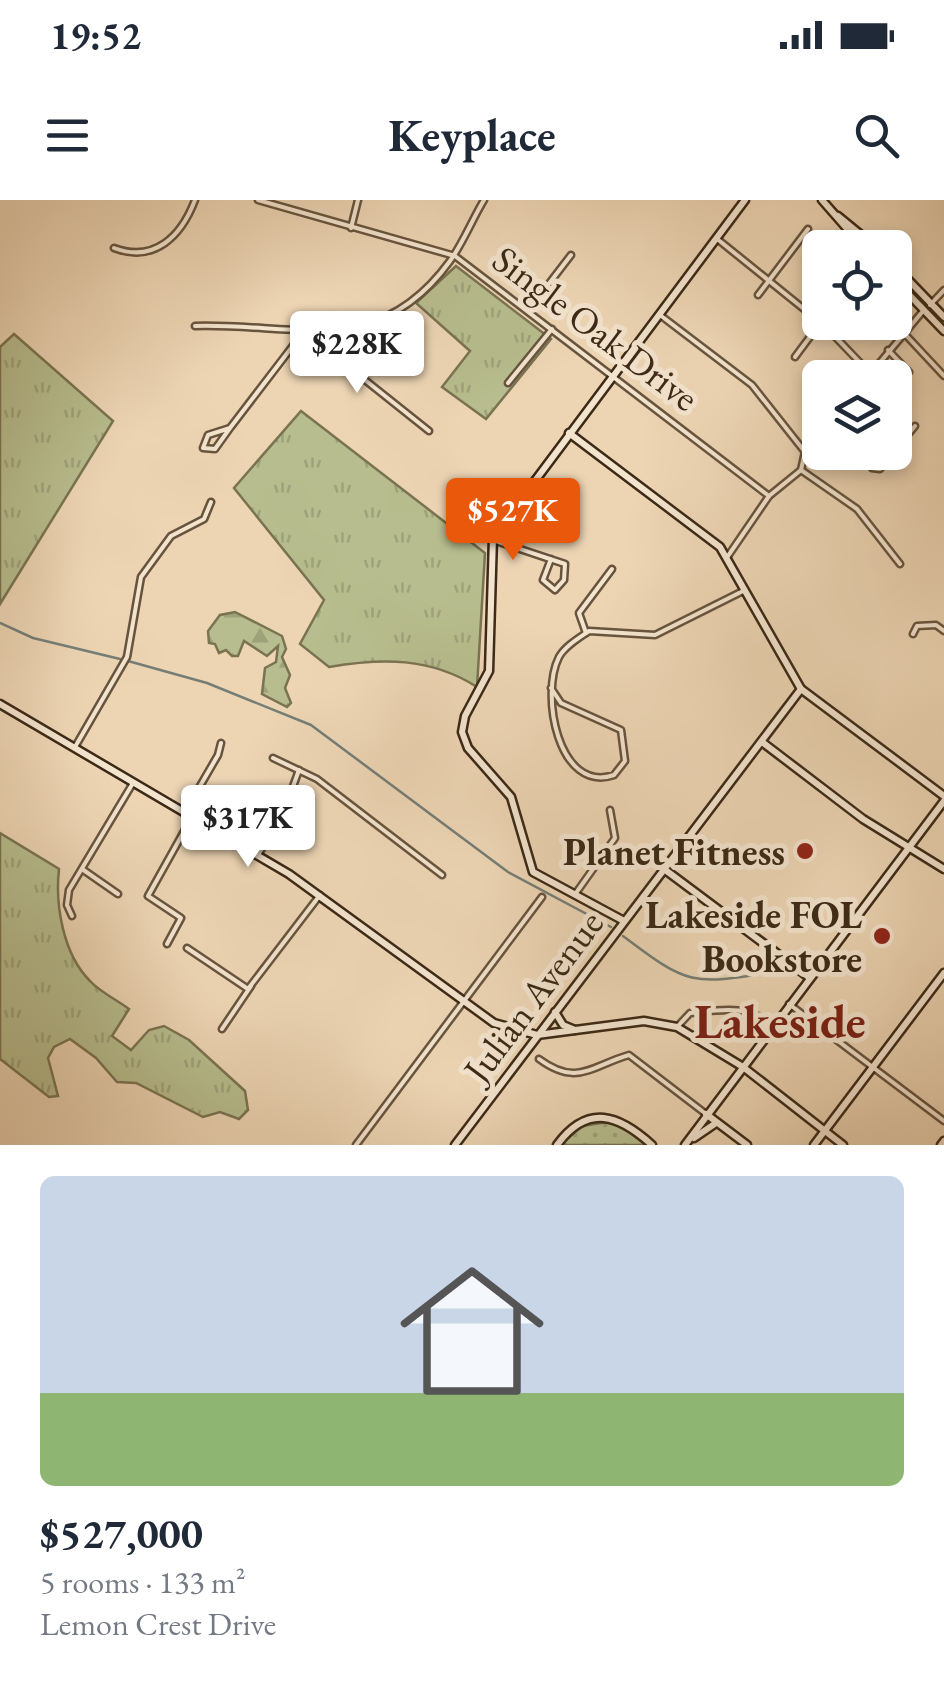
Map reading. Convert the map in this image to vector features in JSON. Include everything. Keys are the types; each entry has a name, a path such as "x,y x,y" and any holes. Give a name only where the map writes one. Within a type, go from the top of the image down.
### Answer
{"street":[{"path":"114,248 138,254 164,246 188,216 194,200"},
{"name":"Single Oak Drive","path":"258,200 453,255 770,496"},
{"path":"351,228 358,200"},
{"path":"195,326 360,328 396,313 453,255 484,200"},
{"path":"624,921 531,870 510,797 462,736 465,716 489,671 492,540 744,200"},
{"path":"822,200 855,230"},
{"path":"838,216 849,230"},
{"path":"716,238 802,306"},
{"path":"758,294 802,238"},
{"path":"528,311 571,255"},
{"path":"912,283 944,317"},
{"path":"912,322 944,290"},
{"path":"912,298 944,331"},
{"path":"658,314 752,385 802,446 806,458 801,470 770,496 728,556"},
{"path":"230,428 208,435 203,448 215,449 295,343 300,328"},
{"path":"360,328 355,362 360,376 429,431"},
{"path":"508,383 552,329"},
{"path":"795,357 808,340"},
{"path":"837,340 855,360"},
{"path":"880,360 896,340"},
{"path":"910,340 944,376"},
{"path":"888,350 898,360"},
{"path":"569,433 728,556 801,690 944,798 685,1145"},
{"path":"801,470 856,510 900,564"},
{"path":"74,747 127,657 141,576 171,536 204,520 211,502"},
{"path":"492,540 551,558 565,564 566,573 559,586 550,590 543,574 551,558"},
{"path":"586,634 579,612 612,569"},
{"path":"551,688 561,703 621,730 626,761 614,776 596,778 588,774 560,747 551,688 560,656 586,634 600,629 655,635 745,590"},
{"path":"913,634 917,626 926,623 944,631"},
{"name":"Julian Avenue","path":"455,1145 801,690"},
{"path":"0,704 320,894 500,1026 537,1035 644,1022 678,1027 742,1067 842,1145"},
{"path":"762,742 863,819 944,869"},
{"path":"167,944 181,918 148,896 221,743"},
{"path":"273,758 300,768 442,876"},
{"path":"258,855 284,811 300,768"},
{"path":"72,916 67,898 133,784"},
{"path":"574,897 615,838 610,810"},
{"path":"82,869 118,894"},
{"path":"664,869 810,978"},
{"path":"222,1029 320,894"},
{"path":"356,1145 542,897"},
{"path":"187,948 245,988 252,986"},
{"path":"814,1145 944,973"},
{"path":"790,1004 944,1121"},
{"path":"678,1027 690,1013 726,1010 750,1010 773,1026"},
{"path":"555,1012 563,1025 576,1031"},
{"path":"539,1059 556,1072 583,1073 629,1056 748,1145"},
{"path":"556,1145 580,1123 610,1117 628,1124 652,1145"},
{"path":"685,1145 718,1123"}],"green space":[{"path":"456,266 551,339 486,419 442,387 470,351 416,303"},
{"path":"14,334 113,421 0,604 0,347"},
{"path":"301,411 485,553 477,687 442,670 405,662 329,667 300,644 324,600 234,488"},
{"path":"235,612 282,636 286,649 282,657 290,675 285,688 291,703 287,707 262,694 265,668 276,662 278,646 267,656 244,641 238,656 232,656 226,650 219,653 215,644 209,643 208,631 220,615"},
{"path":"0,833 59,869 60,913 73,957 94,985 129,1009 112,1036 131,1050 149,1030 164,1026 189,1040 245,1091 248,1110 239,1119 220,1112 203,1117 136,1083 117,1082 96,1058 70,1039 54,1047 48,1058 58,1096 49,1097 0,1059"},
{"path":"621,1124 646,1145 560,1145 582,1126"}],"waterway":[{"path":"0,623 33,638 120,659"},
{"path":"128,661 207,683 311,725 508,872 611,927"},
{"path":"623,936 663,965 692,978 725,979 773,972"}],"place":[{"name":"Planet Fitness","path":"805,851"},
{"name":"Lakeside FOL Bookstore","path":"882,936"}],"district":[{"name":"Lakeside","path":"780,1021"}]}
